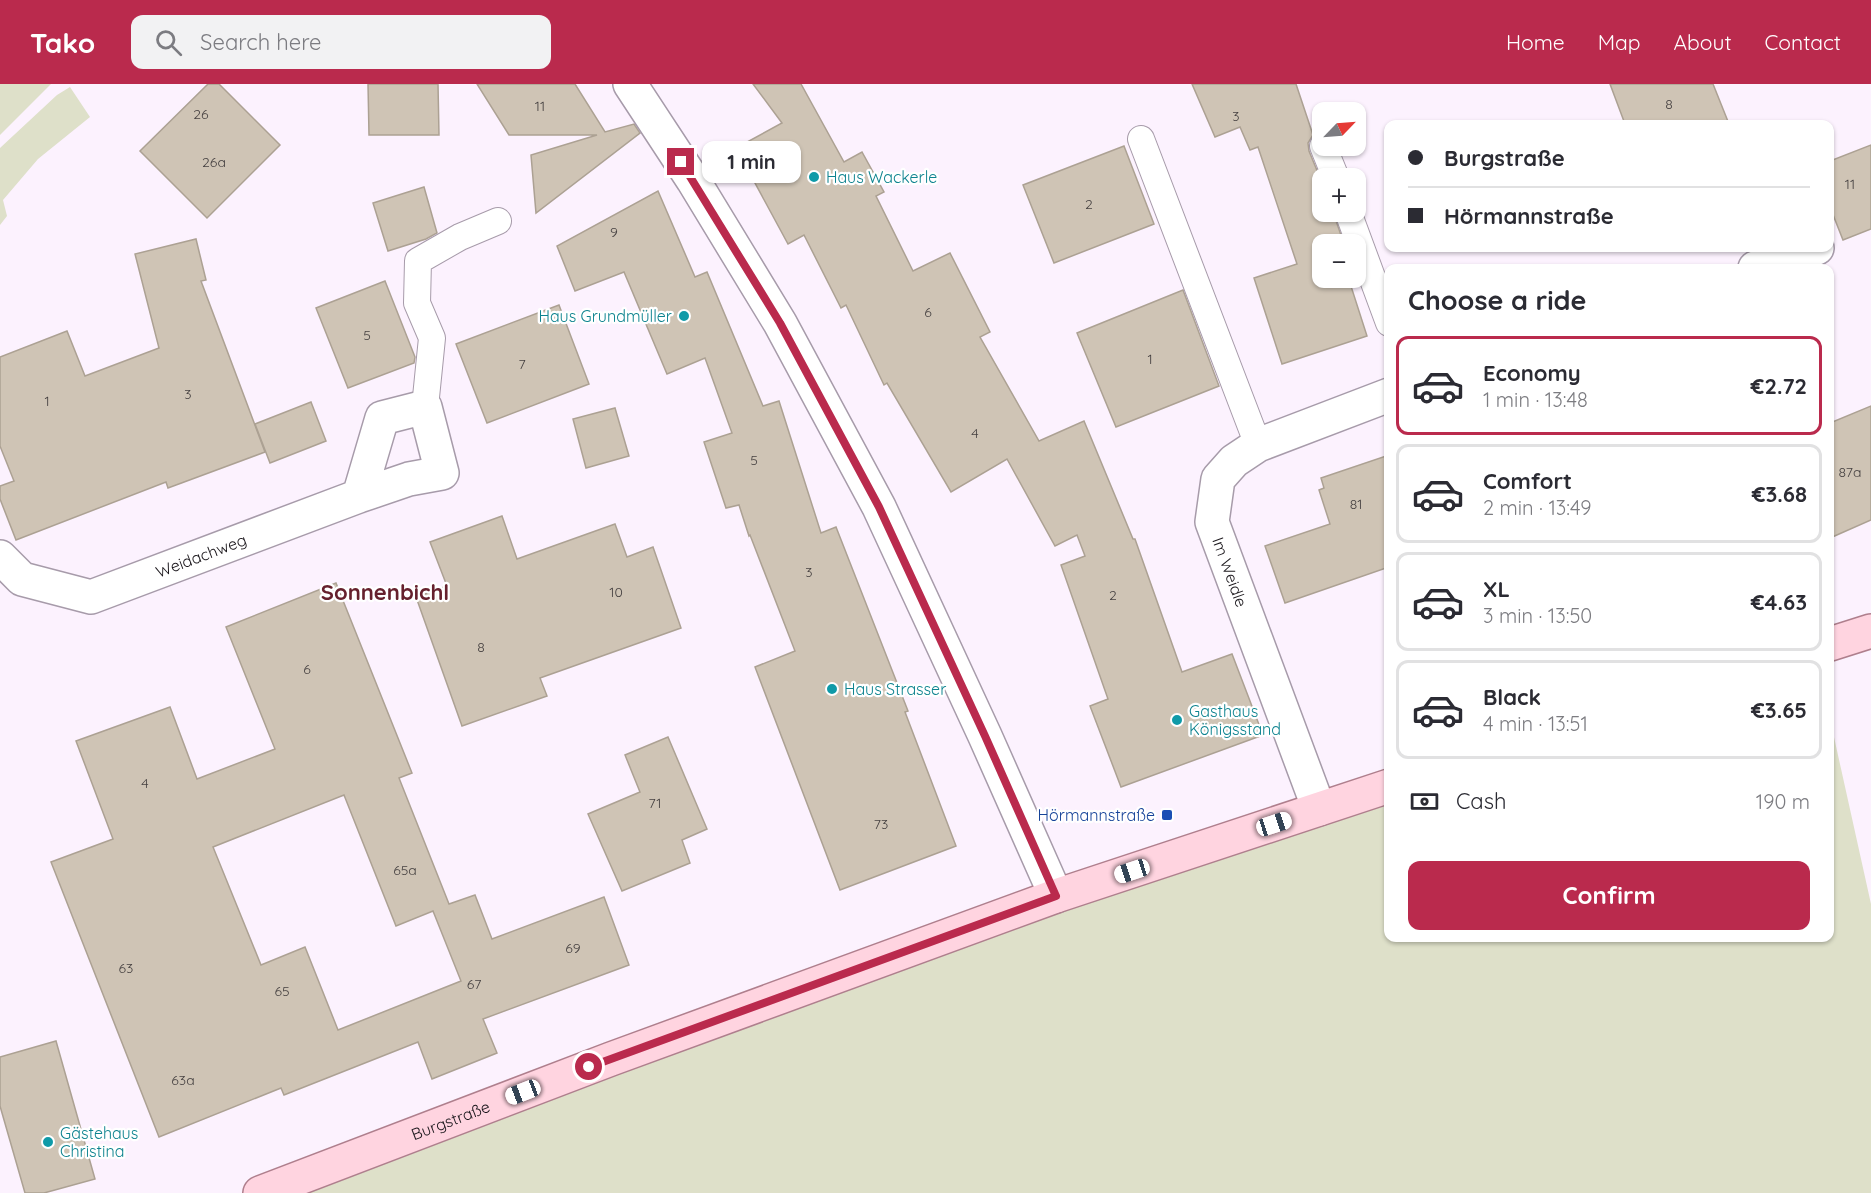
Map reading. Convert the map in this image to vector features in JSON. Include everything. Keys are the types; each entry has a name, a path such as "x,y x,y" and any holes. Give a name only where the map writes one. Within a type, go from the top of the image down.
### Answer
{"main road":[{"path":"1834,643 1871,631"},
{"name":"Burgstraße","path":"260,1193 622,1055 1056,896 1384,788"}],"street":[{"path":"630,84 693,180 780,323 879,507 1056,896"},
{"path":"1767,264 1805,252"},
{"name":"Im Weidle","path":"1319,809 1212,522 1218,479 1234,460 1258,445 1384,396"},
{"path":"359,496 382,418 425,407"},
{"name":"Weidachweg","path":"0,557 22,579 91,597 359,496 409,479 442,473 425,407"}],"lane":[{"path":"1141,139 1258,445"},
{"path":"425,407 432,338 417,303 418,261 460,237 498,221"},
{"path":"1352,222 1384,309"}],"green space":[{"path":"0,84 51,84 0,135"},
{"path":"70,87 90,117 38,159 3,200 7,216 0,225 0,148 57,95"},
{"path":"1834,737 1871,904 1871,1193 260,1193 1384,788 1384,942 1834,942"}],"building":[{"path":"208,84 219,84 280,145 207,218 140,151"},
{"path":"368,84 438,84 439,135 369,135"},
{"path":"477,84 575,84 605,132 634,124 640,133 536,213 531,155 597,135 509,135"},
{"path":"753,84 801,84 844,162 862,152 884,192 876,196 913,271 950,253 990,332 980,337 1039,441 1084,421 1133,539 1135,539 1182,672 1232,654 1263,735 1121,787 1090,706 1108,699 1061,565 1085,556 1077,535 1055,546 1007,459 951,492 887,383 884,385 846,305 841,308 804,235 788,244 736,148 782,123"},
{"path":"1192,84 1296,84 1312,132 1308,143 1316,168 1312,168 1312,222 1336,222 1341,234 1312,234 1312,288 1352,288 1367,336 1282,364 1254,278 1297,264 1258,147 1250,150 1240,127 1215,137"},
{"path":"1610,84 1713,84 1727,120 1624,120"},
{"path":"1871,145 1871,229 1843,240 1834,217 1834,159"},
{"path":"1124,146 1154,224 1054,263 1023,185"},
{"path":"424,187 437,233 426,239 388,251 373,203"},
{"path":"658,191 695,277 707,272 763,406 779,401 821,533 836,527 908,711 905,712 956,846 840,890 755,667 795,651 739,505 726,508 704,442 732,433 705,358 667,374 624,272 575,291 557,246"},
{"path":"196,239 206,280 201,281 265,452 168,488 166,482 16,540 0,499 0,486 14,481 0,446 0,357 67,331 85,376 159,348 135,254"},
{"path":"385,281 415,357 414,363 348,388 316,308"},
{"path":"1183,290 1219,386 1116,427 1077,333"},
{"path":"559,305 589,384 487,423 456,344"},
{"path":"311,402 326,441 270,463 255,424"},
{"path":"1871,406 1871,520 1834,536 1834,421"},
{"path":"615,408 629,456 586,468 573,419"},
{"path":"1384,457 1384,569 1285,603 1265,546 1330,524 1319,490 1324,488 1321,478"},
{"path":"502,516 517,559 615,524 627,557 653,547 681,628 540,678 547,696 462,726 416,597 447,586 430,542"},
{"path":"336,583 412,773 399,778 449,904 475,895 492,939 604,897 629,965 483,1019 497,1053 432,1079 418,1042 284,1095 281,1088 159,1137 51,862 113,839 76,741 170,707 197,779 275,749 226,627","holes":["344,795 396,926 433,911 461,981 338,1030 305,947 261,965 213,847"]},
{"path":"668,737 707,829 682,840 690,863 622,891 588,814 640,792 625,755"},
{"name":"Gästehaus Christina","path":"56,1041 95,1179 44,1193 25,1193 0,1106 0,1057"}],"place":[{"name":"Haus Wackerle","path":"814,177"},
{"name":"Haus Grundmüller","path":"684,316"},
{"name":"Haus Strasser","path":"832,689"},
{"name":"Gasthaus Königsstand","path":"1177,720"},
{"name":"Hörmannstraße","path":"1167,815"},
{"name":"Gästehaus Christina","path":"48,1142"}],"district":[{"name":"Sonnenbichl","path":"385,592"}],"route":[{"path":"589,1067 1056,896 879,507 780,323 681,162"}]}
